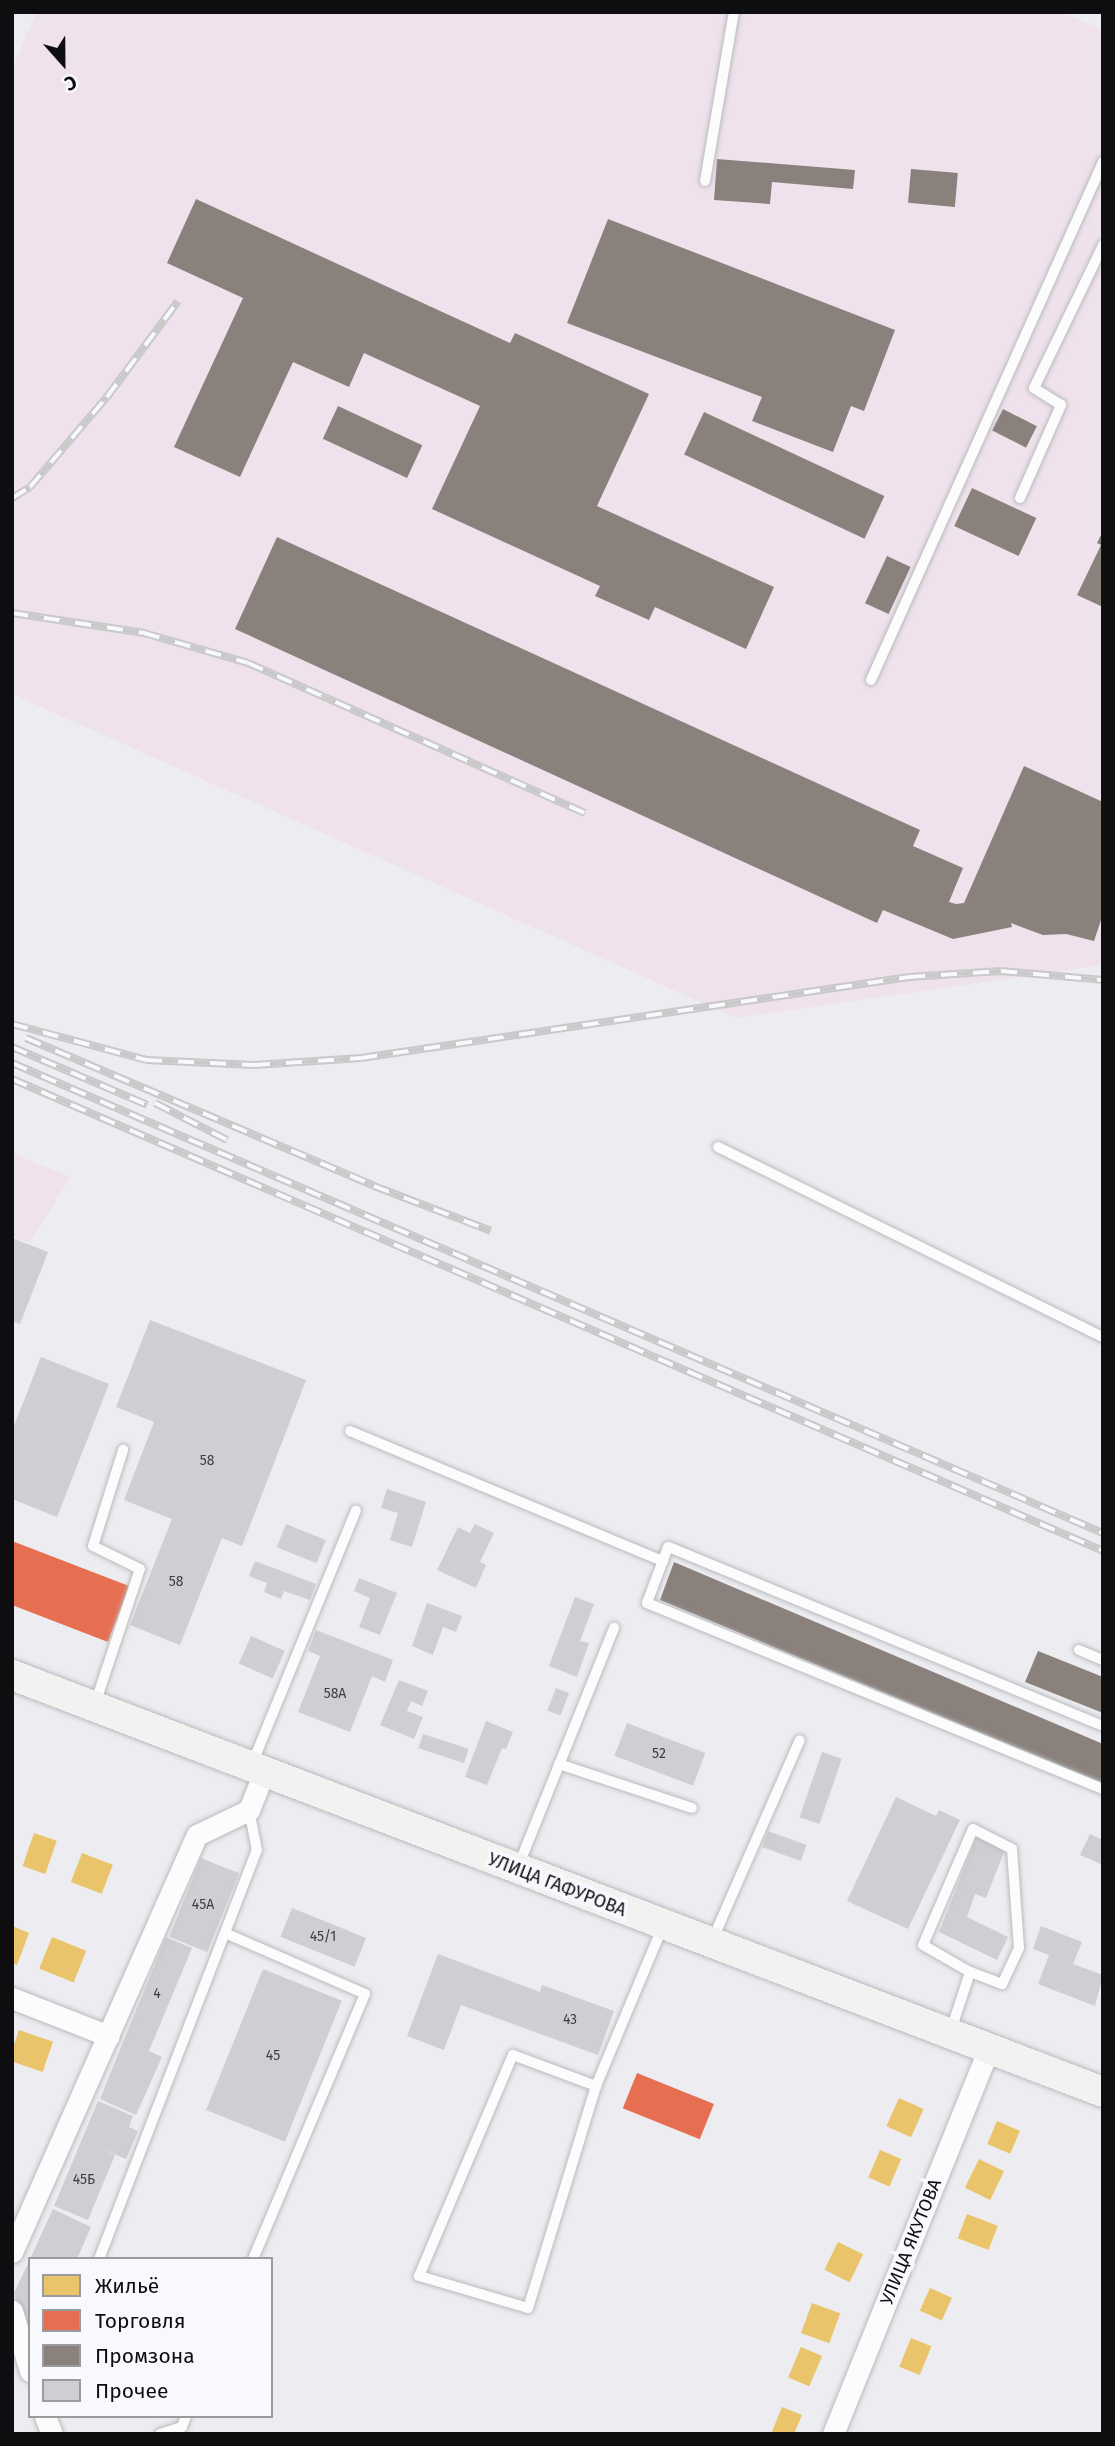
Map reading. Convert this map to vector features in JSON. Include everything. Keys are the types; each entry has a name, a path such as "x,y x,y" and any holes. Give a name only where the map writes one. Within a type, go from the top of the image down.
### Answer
{"main road":[{"name":"УЛИЦА ГАФУРОВА","path":"12,1675 988,2051 1103,2092"}],"street":[{"path":"12,2252 197,1835 249,1810 258,1769"},
{"path":"12,1998 109,2036"},
{"name":"УЛИЦА ЯКУТОВА","path":"833,2434 988,2051"},
{"path":"12,2311 28,2364"}],"lane":[{"path":"705,181 734,12"},
{"path":"870,680 1103,162"},
{"path":"1020,498 1060,405 1034,388 1103,245"},
{"path":"718,1147 1103,1337"},
{"path":"350,1431 663,1561"},
{"path":"94,1706 140,1569 93,1546 123,1450"},
{"path":"258,1769 356,1511"},
{"path":"1103,1726 668,1547 647,1603 1103,1789"},
{"path":"517,1869 614,1628"},
{"path":"1079,1650 1103,1660"},
{"path":"711,1944 800,1740"},
{"path":"559,1764 692,1808"},
{"path":"100,2257 257,1850 249,1810"},
{"path":"973,1829 1012,1849 1019,1948 1002,1984 970,1972 923,1945 973,1829"},
{"path":"596,2085 513,2055 419,2276 528,2308 596,2085 663,1926"},
{"path":"225,1933 365,1994 254,2257"},
{"path":"949,2036 970,1972"},
{"path":"160,2434 182,2427 185,2418"}],"shaded area":[{"path":"37,12 1060,12 1103,29 1103,965 736,1018 12,694 12,69"},
{"path":"12,1153 70,1177 30,1243 12,1236"}],"building: Жильё":[{"path":"34,1833 57,1841 45,1874 23,1866"},
{"path":"82,1853 113,1865 102,1894 71,1882"},
{"path":"12,1926 29,1933 17,1965 12,1963"},
{"path":"52,1937 86,1951 74,1982 39,1969"},
{"path":"19,2030 53,2042 43,2072 12,2061 12,2050"},
{"path":"899,2098 924,2109 911,2137 886,2126"},
{"path":"997,2121 1020,2131 1010,2154 987,2144"},
{"path":"880,2150 901,2159 889,2187 868,2178"},
{"path":"979,2159 1004,2171 990,2200 965,2188"},
{"path":"967,2214 998,2226 988,2250 958,2238"},
{"path":"838,2242 863,2254 850,2282 824,2270"},
{"path":"930,2288 952,2298 942,2321 920,2311"},
{"path":"812,2303 840,2313 829,2343 801,2333"},
{"path":"911,2338 931,2346 920,2375 899,2367"},
{"path":"801,2347 822,2356 809,2386 788,2377"},
{"path":"782,2407 802,2415 794,2434 771,2434"}],"building: Торговля":[{"path":"12,1541 129,1586 108,1642 12,1605"},
{"path":"637,2073 714,2104 700,2139 623,2108"}],"building: Промзона":[{"path":"717,159 855,170 853,189 772,182 770,204 714,200"},
{"path":"911,169 958,173 955,207 908,203"},
{"path":"196,199 510,343 515,333 649,394 597,506 774,587 746,649 655,607 649,620 595,596 600,586 432,509 480,406 364,353 349,387 293,362 240,477 174,447 243,298 167,263"},
{"path":"608,219 895,330 864,411 851,406 833,452 752,421 762,397 567,323"},
{"path":"338,406 422,445 407,478 323,439"},
{"path":"1003,409 1037,426 1026,448 992,430"},
{"path":"704,412 884,496 864,539 684,455"},
{"path":"972,488 1036,518 1019,556 954,526"},
{"path":"1103,531 1103,607 1077,595 1101,545 1097,543"},
{"path":"277,537 920,830 913,846 963,868 949,902 964,903 1024,766 1103,802 1103,914 1094,941 1066,934 1043,935 1011,923 1012,927 953,939 883,910 877,923 235,629"},
{"path":"887,556 911,567 889,614 865,603"},
{"path":"674,1562 1103,1744 1103,1783 660,1600"},
{"path":"1038,1651 1103,1677 1103,1713 1025,1682"}],"building: Прочее":[{"path":"12,1238 48,1252 20,1324 12,1321"},
{"path":"150,1320 306,1380 242,1546 222,1538 180,1645 130,1625 172,1519 124,1500 154,1422 116,1407"},
{"path":"41,1357 109,1384 57,1517 12,1499 12,1431"},
{"path":"387,1489 426,1502 412,1547 390,1540 398,1513 381,1508"},
{"path":"286,1524 326,1540 317,1563 277,1547"},
{"path":"475,1524 494,1533 480,1562 486,1565 476,1588 437,1570 458,1527 470,1533"},
{"path":"255,1561 316,1584 310,1600 284,1591 281,1599 264,1592 267,1583 249,1576"},
{"path":"359,1578 397,1593 380,1635 359,1627 370,1598 354,1591"},
{"path":"575,1597 594,1604 580,1641 589,1643 577,1677 549,1666"},
{"path":"427,1603 462,1616 456,1632 443,1627 433,1655 412,1646"},
{"path":"316,1630 393,1660 385,1682 372,1676 350,1732 298,1712 320,1656 308,1651"},
{"path":"251,1636 285,1651 273,1678 239,1663"},
{"path":"399,1680 428,1691 422,1706 411,1701 407,1711 423,1717 414,1739 380,1725"},
{"path":"556,1688 569,1693 560,1715 547,1710"},
{"path":"486,1721 513,1732 506,1749 502,1748 487,1785 465,1777"},
{"path":"627,1723 705,1753 693,1786 614,1756"},
{"path":"423,1734 469,1749 464,1763 418,1748"},
{"path":"822,1752 842,1759 819,1824 800,1817"},
{"path":"896,1797 936,1816 939,1810 960,1820 908,1929 847,1901"},
{"path":"768,1831 807,1845 801,1861 762,1847"},
{"path":"1090,1834 1103,1840 1103,1865 1080,1855"},
{"path":"977,1836 1006,1847 986,1898 975,1894 967,1917 1008,1937 997,1960 939,1932"},
{"path":"201,1858 239,1873 207,1952 169,1937"},
{"path":"292,1908 366,1938 355,1967 280,1937"},
{"path":"1041,1926 1082,1942 1073,1964 1103,1975 1095,2006 1038,1984 1049,1955 1033,1949"},
{"path":"166,1937 192,1948 149,2051 162,2057 136,2115 100,2099"},
{"path":"438,1954 540,1992 542,1985 614,2011 598,2055 461,2005 444,2050 407,2036"},
{"path":"263,1969 342,2001 285,2142 206,2110"},
{"path":"98,2101 133,2116 129,2127 138,2131 126,2159 95,2146 115,2155 88,2220 54,2206"},
{"path":"53,2209 91,2227 78,2257 31,2257"},
{"path":"28,2263 26,2335 14,2293"}],"railway":[{"path":"12,498 30,487 107,397 178,301"},
{"path":"12,613 144,633 248,663 585,813"},
{"path":"12,1024 146,1060 254,1065 361,1058 909,977 1001,971 1103,980"},
{"path":"26,1038 374,1186 491,1231"},
{"path":"12,1047 147,1105"},
{"path":"12,1063 1103,1533"},
{"path":"12,1079 1103,1551"},
{"path":"155,1103 227,1140"}]}
